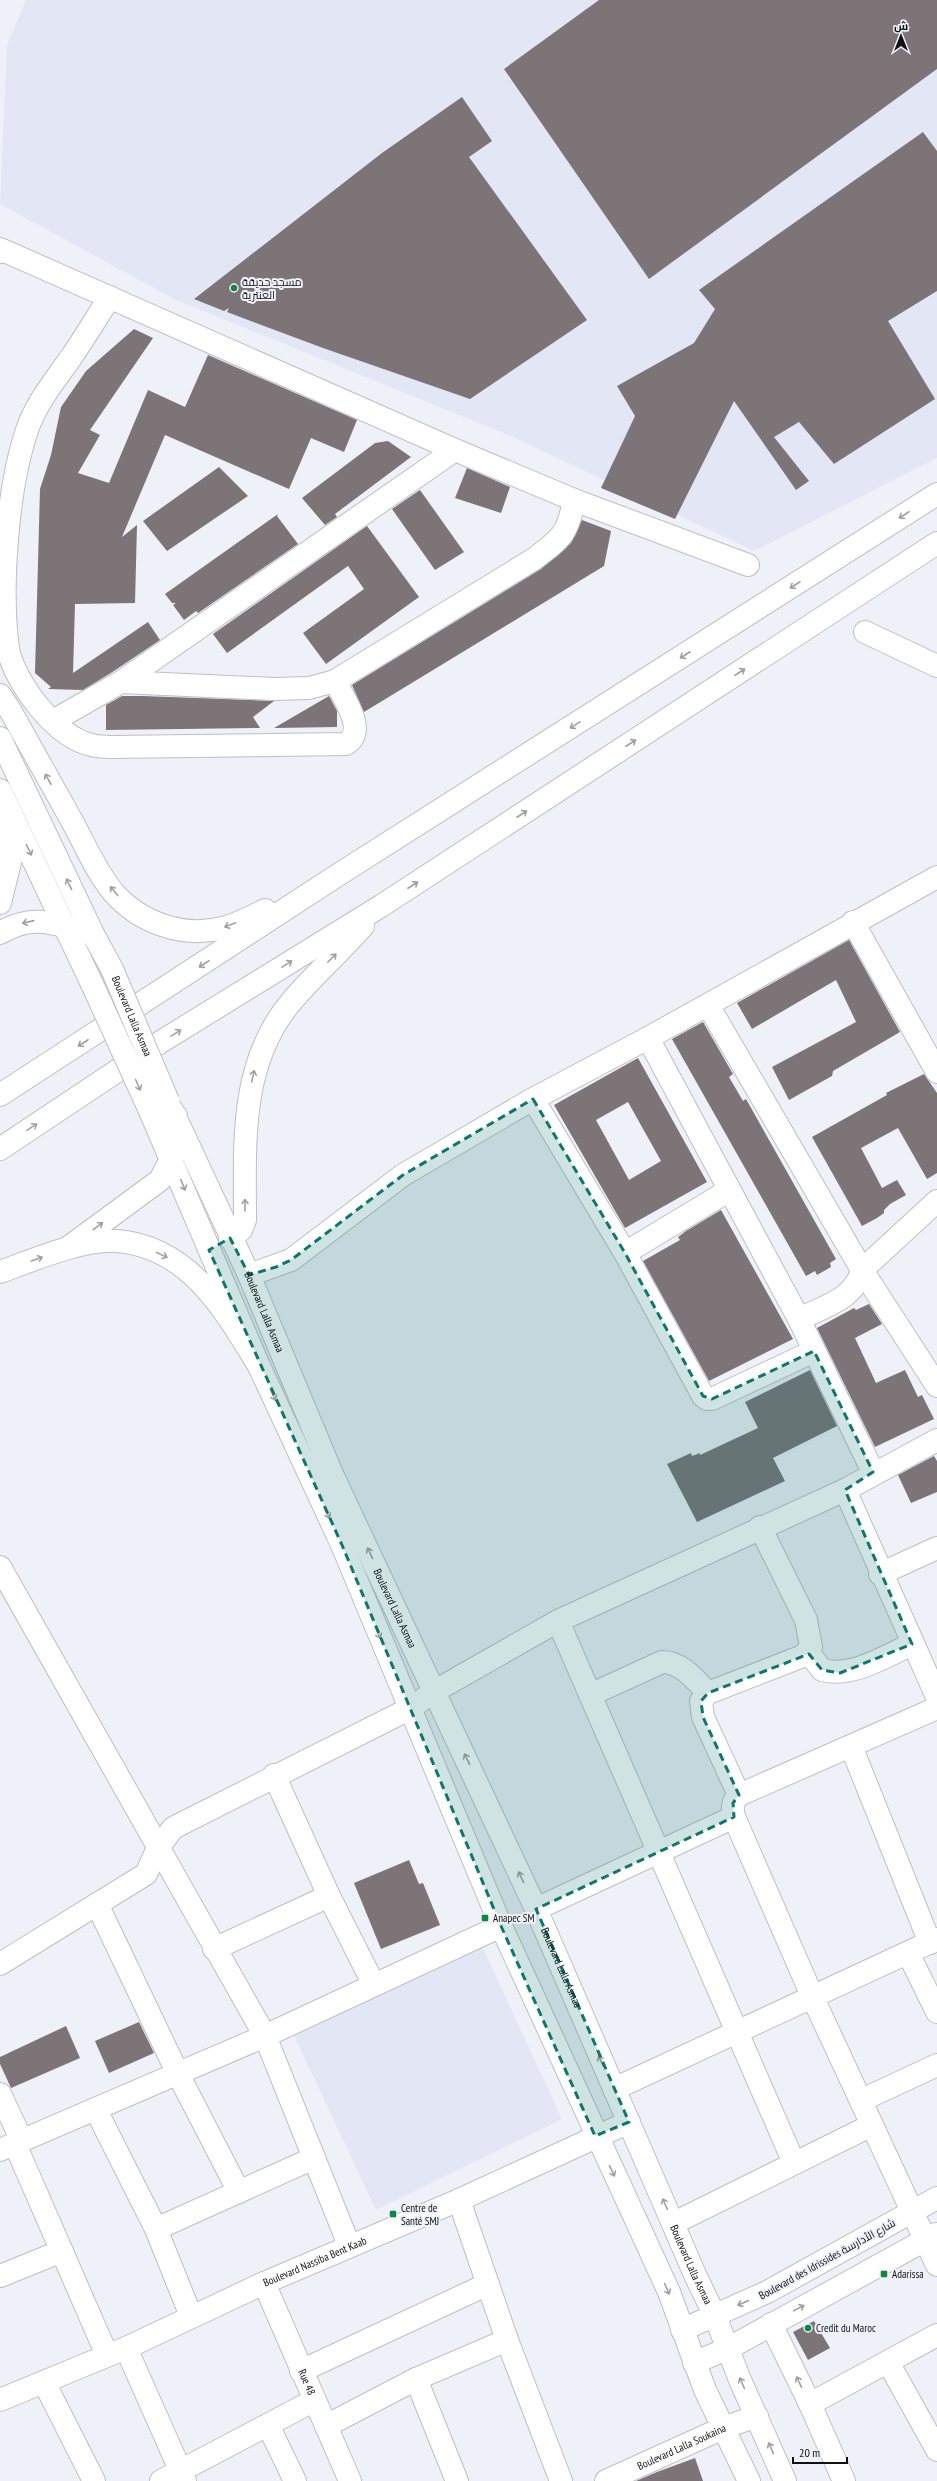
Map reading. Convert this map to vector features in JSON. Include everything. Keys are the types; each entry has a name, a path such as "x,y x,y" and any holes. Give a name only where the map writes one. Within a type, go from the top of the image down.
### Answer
{"main road":[{"path":"1,250 455,450 574,500 748,565"},
{"path":"110,297 47,392 27,429 14,480 8,522 4,577 8,649 15,670 26,689 53,721 72,737 97,746 304,746 346,744 353,740 356,728 335,681"},
{"path":"53,721 121,682 455,450"},
{"path":"0,1096 342,873 937,494"},
{"path":"121,682 274,689 309,688 335,681 534,559 555,543 570,524 574,500"},
{"path":"0,1149 159,1043 381,906 937,543"},
{"path":"865,632 937,666"},
{"path":"0,695 10,710 90,857 114,892 137,912 159,925 174,930 222,928 342,873"},
{"name":"Boulevard Lalla Asmaa","path":"0,738 93,934 112,969 165,1110 172,1157 209,1250 259,1366 342,1545 409,1709 501,1926 595,2136 669,2292 694,2364 749,2481"},
{"name":"Boulevard Lalla Asmaa","path":"0,790 93,986 165,1110 249,1275 332,1474 536,1909 674,2223 696,2277 729,2348 785,2481"},
{"path":"0,903 10,858 11,814"},
{"path":"249,1275 291,1260 402,1176 533,1099 648,1038 853,922 937,877"},
{"path":"209,1250 241,1230 245,1220 245,1133 248,1104 254,1072 264,1045 291,1003 381,906"},
{"path":"0,932 31,921 42,920 93,934"},
{"path":"853,922 937,1072"},
{"path":"708,1005 862,1270 937,1386"},
{"path":"648,1038 728,1191 799,1319 873,1472"},
{"path":"533,1099 625,1253 700,1392 707,1399 719,1396 814,1350"},
{"path":"67,1248 154,1186 165,1172 172,1157"},
{"path":"625,1253 728,1191"},
{"path":"799,1319 853,1290 860,1282 862,1270 937,1202"},
{"path":"0,1272 67,1248 116,1241 153,1251 172,1260 204,1284 228,1315 259,1366"},
{"path":"0,1964 146,1874 158,1848 173,1828 274,1775 409,1709 435,1691 558,1621 760,1527 844,1490 873,1472 937,1440"},
{"path":"844,1490 880,1574 937,1696"},
{"path":"739,1795 700,1709 701,1701 708,1693 803,1656 811,1647 811,1638 806,1620 760,1527"},
{"path":"880,1574 936,1550"},
{"path":"0,1567 214,1950 265,2036 349,2245"},
{"path":"558,1621 794,2163"},
{"path":"808,1652 822,1670 840,1673 872,1662 912,1644"},
{"path":"590,1696 662,1662 668,1662 683,1668 708,1693"},
{"path":"937,1708 739,1795 733,1803 734,1817 813,1998 862,2100 911,2212 930,2237 937,2264"},
{"path":"614,2089 738,2033 934,1941 851,1746"},
{"path":"274,1775 329,1896 374,1985"},
{"path":"536,1909 734,1817"},
{"path":"214,1950 329,1896"},
{"path":"98,1904 178,2074 240,2192"},
{"path":"12,2145 265,2036 501,1926"},
{"path":"908,1953 937,2012"},
{"path":"862,2100 937,2065"},
{"path":"0,2094 12,2145 62,2251 183,2476"},
{"path":"96,2110 156,2229 191,2316"},
{"name":"Boulevard Nassiba Bent Kaab","path":"0,2400 117,2352 264,2283 349,2245 459,2200 595,2136 630,2122"},
{"path":"674,2223 872,2124"},
{"path":"156,2229 314,2158"},
{"name":"Boulevard des Idrissides شارع الأدارسة","path":"682,2330 767,2292 937,2198"},
{"path":"459,2200 507,2340 561,2481"},
{"path":"694,2364 729,2348 930,2237"},
{"path":"0,2276 62,2251"},
{"name":"Rue 48","path":"264,2283 313,2401 326,2426 350,2481"},
{"path":"301,2371 488,2284"},
{"path":"771,2324 810,2404 844,2481"},
{"path":"810,2404 937,2335"},
{"path":"326,2426 416,2379 507,2340"},
{"path":"888,2362 937,2450"},
{"path":"416,2379 457,2481"},
{"path":"44,2382 94,2481"},
{"path":"161,2481 183,2476 268,2425 313,2401"},
{"name":"Boulevard Lalla Soukaina","path":"606,2481 723,2428 757,2416"},
{"path":"268,2425 295,2481"}],"highlighted area":[{"path":"533,1099 625,1253 703,1396 712,1399 814,1351 873,1472 845,1490 912,1644 840,1673 822,1670 809,1654 708,1693 701,1701 703,1717 739,1795 733,1803 734,1817 536,1909 629,2122 595,2136 501,1926 342,1545 209,1250 230,1238 249,1275 276,1267 291,1260 403,1175"}],"shaded area":[{"path":"26,0 937,0 937,458 754,551 513,437 174,299 0,204 7,45"},
{"path":"480,1942 562,2119 376,2210 291,2029"}],"building":[{"path":"599,0 937,0 937,69 649,279 504,69"},
{"path":"462,97 492,141 469,157 587,320 470,399 323,348 227,312 229,308 224,311 194,299 382,153"},
{"path":"923,132 937,151 937,291 888,321 935,399 834,464 799,422 774,437 809,481 796,490 734,401 675,519 601,488 635,416 617,386 694,343 715,309 699,290"},
{"path":"134,329 153,338 90,430 100,435 78,473 109,483 148,390 185,407 208,355 357,420 344,452 311,438 289,489 165,435 122,537 137,525 135,603 75,604 73,673 148,622 160,640 83,690 48,689 51,687 35,673 40,489 51,455 61,407 86,371"},
{"path":"388,441 411,457 335,514 337,517 325,525 302,498 375,443"},
{"path":"219,467 248,496 167,551 143,521"},
{"path":"467,468 510,487 501,513 455,498"},
{"path":"420,490 464,552 435,570 392,509"},
{"path":"278,514 277,516 298,544 198,613 196,611 184,620 173,605 176,603 172,603 165,594"},
{"path":"582,520 611,531 604,566 364,712 352,685 541,569 571,543"},
{"path":"367,526 419,597 326,664 303,633 364,589 348,566 227,653 213,634"},
{"path":"122,696 274,701 253,717 260,728 106,730 106,705"},
{"path":"329,696 337,711 337,727 274,728"},
{"path":"849,940 900,1032 833,1071 832,1076 789,1100 772,1067 856,1022 836,980 752,1029 737,1003"},
{"path":"703,1022 733,1074 729,1077 743,1101 746,1099 836,1259 830,1263 831,1267 817,1275 815,1271 806,1276 672,1039"},
{"path":"638,1058 707,1182 625,1228 554,1105","holes":["628,1102 661,1161 629,1180 596,1120"]},
{"path":"924,1074 937,1093 937,1173 927,1179 898,1128 861,1148 882,1188 897,1180 906,1195 890,1204 884,1210 884,1213 877,1218 862,1226 812,1137 887,1095 886,1093"},
{"path":"721,1210 793,1339 709,1381 643,1261 680,1240 678,1237 686,1231"},
{"path":"869,1304 882,1324 855,1338 876,1383 905,1370 918,1397 922,1395 934,1419 875,1447 817,1328 854,1308 856,1310"},
{"path":"810,1370 837,1426 773,1458 785,1481 697,1522 667,1464 691,1453 692,1456 700,1453 700,1455 758,1428 745,1402"},
{"path":"934,1456 937,1461 937,1492 911,1503 898,1475"},
{"path":"409,1860 419,1884 423,1883 440,1925 381,1949 354,1883"},
{"path":"139,2022 154,2053 109,2073 95,2041"},
{"path":"66,2026 80,2058 11,2088 0,2064 0,2057"},
{"path":"814,2321 830,2348 808,2360 793,2332"},
{"path":"695,2458 703,2481 636,2481 657,2472"}],"place":[{"name":"مسجد حديقة العنترية","path":"234,288"},
{"name":"Anapec SM","path":"485,1918"},
{"name":"Centre de Santé SMJ","path":"393,2214"},
{"name":"Adarissa","path":"884,2274"},
{"name":"Credit du Maroc","path":"808,2328"}]}
